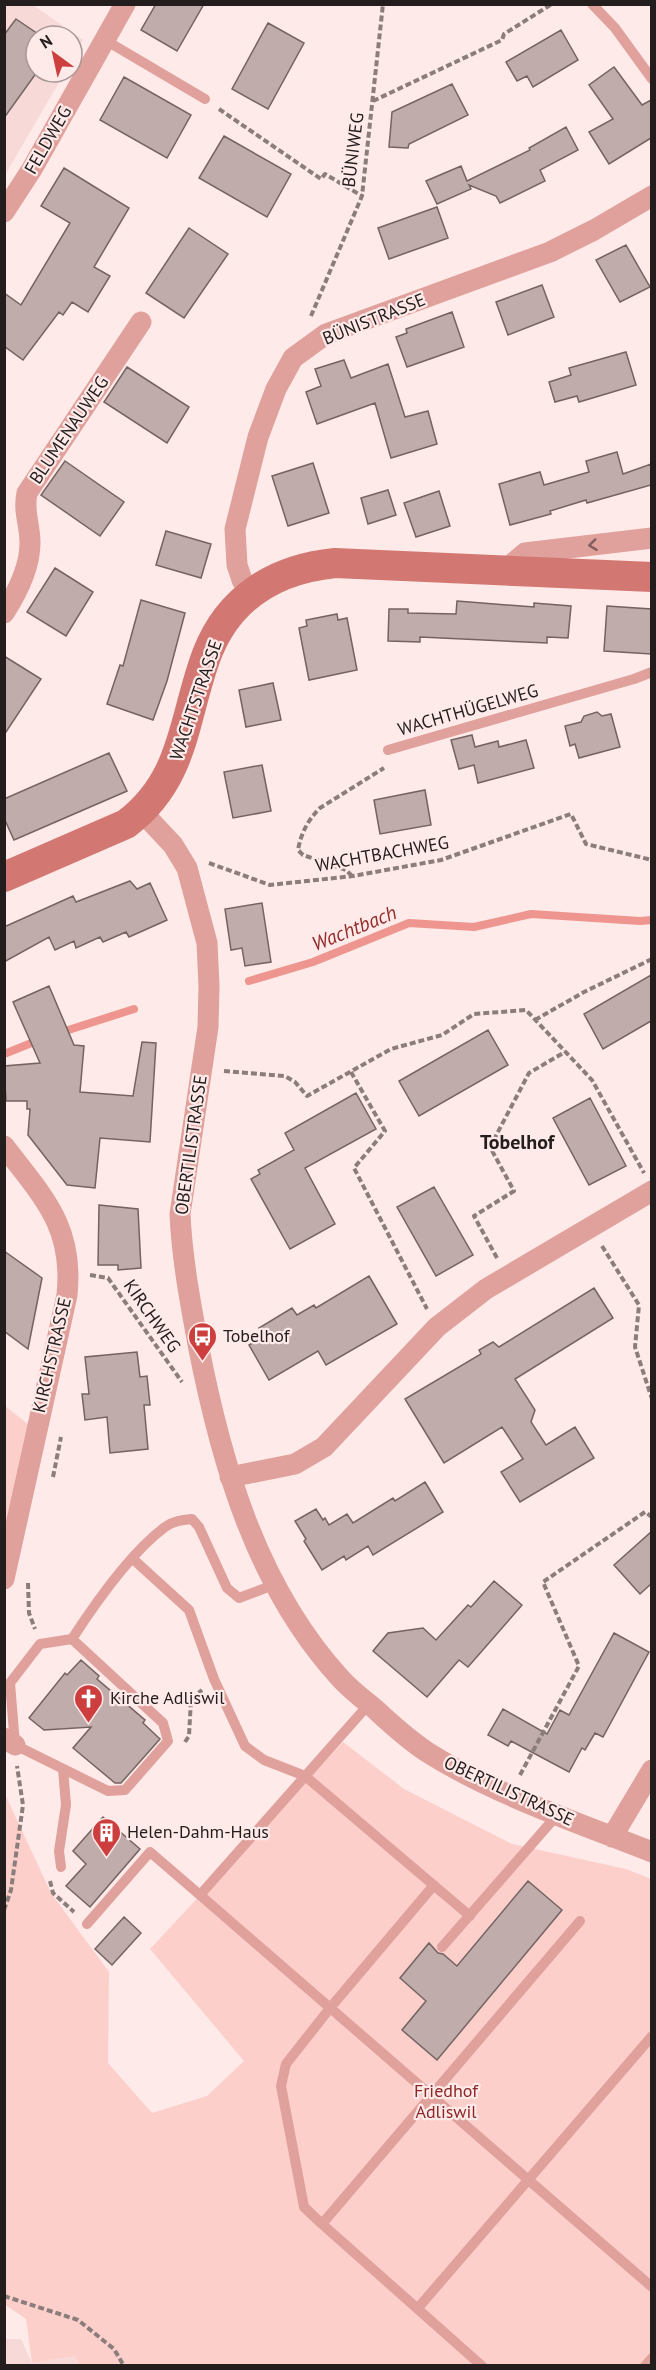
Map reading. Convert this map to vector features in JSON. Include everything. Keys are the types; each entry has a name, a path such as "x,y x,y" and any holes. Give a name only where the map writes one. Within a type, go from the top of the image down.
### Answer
{"main road":[{"name":"WACHTSTRASSE","path":"4,877 126,824 142,812 175,764 212,644 225,621 251,594 269,581 293,570 335,562 651,576"}],"street":[{"name":"FELDWEG","path":"4,212 32,169 125,4"},
{"name":"BÜNISTRASSE","path":"251,594 242,580 237,565 235,529 258,437 276,389 293,358 326,334 550,252 594,230 651,196"},
{"name":"BLUMENAUWEG","path":"4,613 25,573 30,544 24,507 27,493 141,322"},
{"path":"505,570 525,553 651,538"},
{"name":"OBERTILISTRASSE","path":"142,812 181,856 207,943 208,1027 180,1214 186,1275 217,1433 230,1477 254,1540 276,1584 309,1639 341,1680 426,1752 499,1790 651,1852"},
{"name":"KIRCHSTRASSE","path":"4,1146 52,1208 65,1241 69,1272 66,1295 4,1579"},
{"path":"230,1477 295,1464 324,1447 437,1327 486,1289 590,1227 649,1184"},
{"path":"612,1836 651,1770"}],"lane":[{"path":"592,4 615,28 651,79"},
{"path":"105,40 205,99"},
{"name":"WACHTHÜGELWEG","path":"388,750 634,679 651,672"},
{"path":"72,1639 163,1723 168,1741 125,1790 108,1791 10,1742 10,1683 40,1644 72,1639 98,1598 133,1558 165,1527 179,1520 192,1519 227,1588 239,1598 276,1584"},
{"path":"133,1558 189,1610 214,1679 245,1746 264,1760 305,1776 470,1916"},
{"path":"200,1895 369,1704"},
{"path":"61,1867 59,1851 66,1805 63,1769"},
{"path":"442,1947 559,1814"},
{"path":"87,1924 150,1852 651,2287"},
{"path":"434,1885 286,2064 281,2086 304,2207 482,2366"},
{"path":"322,2224 580,1921"},
{"path":"418,2308 651,2036"},
{"path":"645,2366 651,2358"}],"path":[{"name":"BÜNIWEG","path":"293,358 362,196 383,4"},
{"path":"372,101 501,40 504,34 552,4"},
{"path":"205,99 321,179 325,174 362,196"},
{"name":"WACHTHÜGELWEG","path":"353,876 346,870 303,855 298,850 301,836 320,808 392,763 388,750"},
{"name":"WACHTBACHWEG","path":"204,861 270,885 353,876 441,860 571,814 586,844 651,860"},
{"path":"535,1020 584,992 651,959"},
{"path":"214,1070 285,1076 295,1082 307,1096 391,1049 442,1035 474,1014 526,1010 592,1080 649,1184"},
{"path":"506,1276 474,1216 514,1191 490,1147 529,1073 566,1052"},
{"path":"351,1071 385,1131 354,1168 437,1327"},
{"path":"590,1227 639,1305 635,1347 651,1400"},
{"name":"KIRCHWEG","path":"69,1272 108,1278 184,1385"},
{"path":"522,1770 579,1666 543,1582 645,1512 651,1517"},
{"path":"4,1910 11,1890 23,1805 10,1742"},
{"path":"61,1867 50,1879 53,1893 87,1924"},
{"path":"4,2296 78,2320 114,2349 124,2366"}],"shaded area":[{"path":"5,5 33,5 60,24 24,24 24,84 58,84 5,175"},
{"path":"4,2339 21,2339 32,2363 74,2355 81,2365 5,2365"}],"green space":[{"path":"5,1406 29,1425 5,1538"},
{"name":"Friedhof Adliswil","path":"343,1742 404,1789 512,1844 626,1869 651,1879 651,2365 81,2366 74,2356 32,2363 26,2319 4,2304 4,1792 51,1893 109,1972 108,2063 152,2113 207,2096 244,2061 150,1949"}],"building":[{"path":"156,4 204,4 177,51 141,30"},
{"path":"16,19 24,24 24,84 28,84 4,118 4,35"},
{"path":"268,23 304,43 268,109 232,89"},
{"path":"561,30 578,60 533,87 527,76 517,81 506,62"},
{"path":"614,67 642,105 651,100 651,138 609,164 589,132 613,119 589,85"},
{"path":"124,77 191,115 167,158 100,120"},
{"path":"452,84 468,115 409,144 408,148 389,147 392,112"},
{"path":"566,127 578,150 540,170 545,181 500,203 496,196 469,185 471,189 437,204 426,181 461,166 467,181 530,150 529,148"},
{"path":"224,136 291,174 267,217 199,178"},
{"path":"64,168 129,208 94,267 110,276 88,312 72,302 63,315 59,312 23,360 4,346 4,293 21,305 70,223 41,206"},
{"path":"437,207 448,238 389,259 378,228"},
{"path":"189,228 228,254 184,318 146,293"},
{"path":"626,245 650,287 620,302 596,260"},
{"path":"542,285 554,317 508,335 496,302"},
{"path":"452,312 464,347 407,367 396,337 407,333 406,329"},
{"path":"626,352 636,385 579,402 577,396 555,402 549,382 571,375 569,368"},
{"path":"344,360 351,378 388,364 405,417 428,411 437,444 391,458 375,403 317,424 306,392 321,386 315,369"},
{"path":"127,367 189,407 167,443 104,402"},
{"path":"617,452 623,474 651,464 651,485 587,503 586,500 550,511 551,514 510,525 499,484 540,472 544,485 589,472 586,461"},
{"path":"65,461 124,502 100,536 41,495"},
{"path":"313,463 329,513 288,526 272,476"},
{"path":"388,490 396,515 368,524 361,498"},
{"path":"439,491 450,526 416,537 404,503"},
{"path":"166,531 211,544 201,578 156,565"},
{"path":"55,568 93,592 66,636 27,612"},
{"path":"141,600 185,613 167,681 153,720 107,704 120,665 123,666"},
{"path":"457,601 534,607 534,603 571,606 568,638 547,637 547,643 420,637 420,642 388,641 389,609 408,609 408,613 456,614"},
{"path":"607,606 651,609 651,654 604,651"},
{"path":"337,614 338,620 347,618 357,670 309,680 299,628 307,626 306,620"},
{"path":"4,656 41,679 4,735"},
{"path":"273,683 281,720 246,727 239,690"},
{"path":"597,712 602,716 611,714 620,747 579,758 575,744 570,746 565,726 581,722 584,716"},
{"path":"472,735 475,747 498,741 499,747 526,740 534,768 478,783 474,765 459,769 451,740"},
{"path":"109,753 127,791 14,840 4,818 4,799"},
{"path":"262,765 271,811 233,818 224,772"},
{"path":"425,790 431,825 380,834 374,800"},
{"path":"130,881 137,889 150,883 167,920 129,937 126,932 103,942 100,937 76,948 74,941 55,950 49,937 4,962 4,927 73,896 76,902"},
{"path":"262,903 271,962 245,966 242,948 231,950 225,909"},
{"path":"651,975 651,1021 603,1049 584,1014"},
{"path":"49,986 74,1045 84,1046 80,1092 133,1096 142,1042 156,1043 150,1142 100,1138 95,1188 67,1185 28,1135 30,1109 27,1109 27,1101 6,1101 4,1066 40,1063 13,1002"},
{"path":"488,1030 508,1065 419,1116 399,1081"},
{"path":"356,1093 376,1129 305,1168 335,1224 290,1249 251,1179 260,1174 258,1170 294,1150 285,1133"},
{"path":"590,1098 626,1166 589,1185 553,1118"},
{"path":"434,1187 473,1255 436,1276 397,1207"},
{"path":"99,1205 138,1209 141,1268 118,1270 118,1265 98,1265"},
{"path":"4,1251 42,1278 28,1349 4,1331"},
{"path":"369,1276 397,1324 326,1365 318,1351 269,1380 249,1345 264,1336 259,1328 292,1308 297,1315 314,1305 316,1308"},
{"path":"594,1288 613,1318 515,1379 535,1410 531,1422 546,1445 575,1427 594,1458 520,1502 501,1472 523,1459 502,1427 444,1463 405,1399 481,1354 479,1350 493,1342 499,1347"},
{"path":"137,1352 140,1377 147,1376 150,1405 144,1405 148,1449 110,1453 107,1417 85,1420 82,1394 89,1394 85,1357"},
{"path":"425,1482 443,1512 373,1555 368,1546 346,1560 344,1556 322,1570 295,1521 316,1509 329,1525 347,1514 353,1523 393,1498 395,1501"},
{"path":"651,1532 651,1584 640,1594 614,1565"},
{"path":"494,1581 522,1605 468,1667 459,1660 427,1697 373,1651 388,1633 423,1628 436,1640 468,1605 471,1607"},
{"path":"614,1633 649,1652 603,1737 595,1733 585,1750 582,1748 569,1772 511,1741 508,1746 488,1735 503,1709 547,1734 560,1710 569,1715"},
{"name":"Kirche Adliswil","path":"81,1660 99,1676 97,1679 145,1720 143,1723 160,1739 121,1783 115,1783 73,1748 91,1727 44,1730 29,1718 65,1673 67,1675"},
{"name":"Helen-Dahm-Haus","path":"103,1817 140,1849 90,1907 66,1886 86,1864 73,1851"},
{"path":"528,1881 562,1910 437,2060 402,2030 426,2001 400,1978 429,1943 438,1953 443,1954 457,1966"},
{"path":"124,1917 141,1933 112,1965 95,1949"}],"waterway":[{"name":"Wachtbach","path":"249,981 313,962 409,923 474,927 531,914 652,920"},
{"name":"Wachtbach","path":"59,1033 134,1009"},
{"name":"Wachtbach","path":"4,1054 39,1040"}],"place":[{"name":"Tobelhof","path":"202,1362"},
{"name":"Kirche Adliswil","path":"89,1724"},
{"name":"Helen-Dahm-Haus","path":"106,1858"}],"district":[{"name":"Tobelhof","path":"517,1142"}]}
